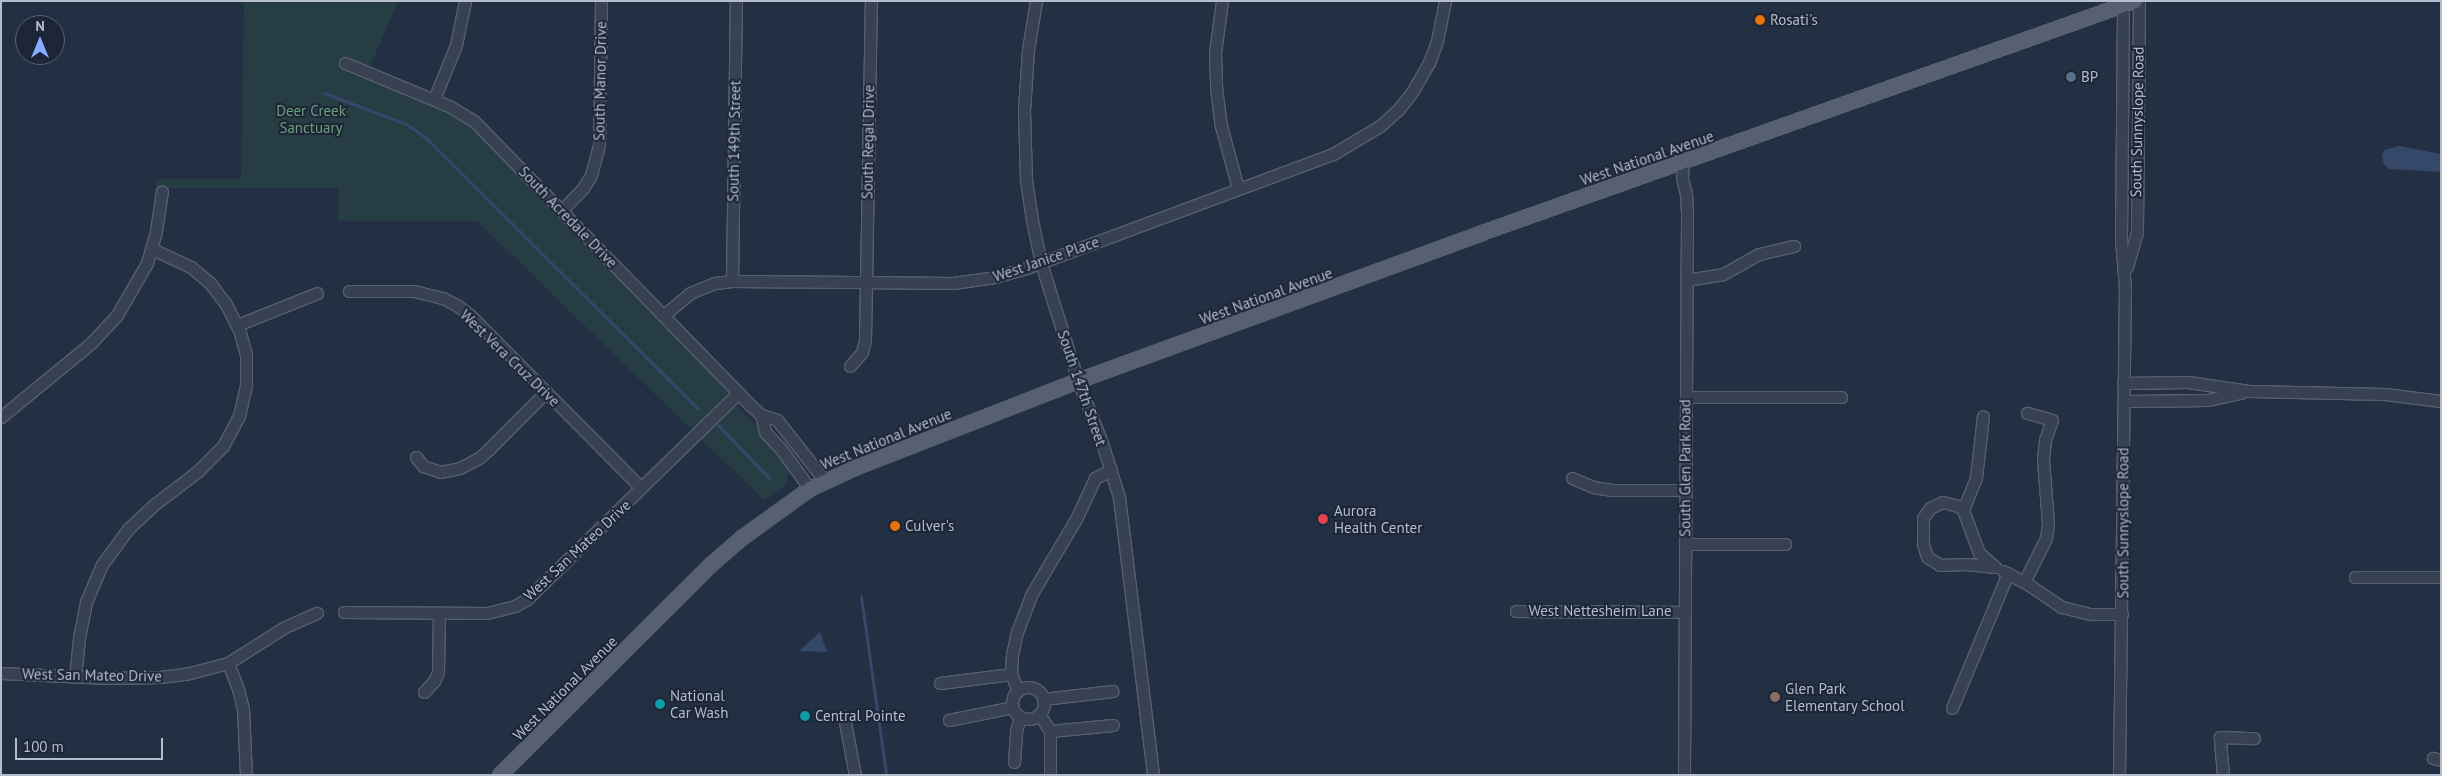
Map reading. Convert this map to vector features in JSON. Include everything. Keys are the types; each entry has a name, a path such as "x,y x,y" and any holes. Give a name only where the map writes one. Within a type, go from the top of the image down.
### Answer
{"main road":[{"name":"West National Avenue","path":"500,775 712,564 778,511 810,489 865,463 1078,381 2127,2"}],"street":[{"path":"434,99 456,44 465,1"},
{"name":"South Manor Drive","path":"562,210 583,188 590,174 599,145 601,1"},
{"name":"South 149th Street","path":"732,281 736,1"},
{"name":"South Regal Drive","path":"850,366 864,348 870,1"},
{"name":"South 147th Street","path":"1036,1 1028,59 1024,138 1032,220 1041,263 1078,381 1119,497 1152,775"},
{"path":"1222,1 1215,53 1216,87 1220,126 1238,188"},
{"name":"West Janice Place","path":"664,315 690,293 715,283 732,281 971,282 995,277 1041,263 1238,188 1308,164 1349,146 1380,126 1406,100 1429,62 1437,41 1445,1"},
{"name":"South Sunnyslope Road","path":"2126,271 2137,231 2139,1"},
{"name":"South Sunnyslope Road","path":"2119,775 2126,271 2121,239 2127,2"},
{"name":"South Acredale Drive","path":"345,63 434,99 474,121 738,393 761,415 777,420 826,482"},
{"name":"South Glen Park Road","path":"1683,162 1682,178 1686,194 1684,775"},
{"path":"1,417 102,331 127,300 152,249 162,191"},
{"path":"1686,280 1723,274 1759,254 1794,246"},
{"path":"75,677 79,638 86,602 102,566 128,530 155,504 214,456 232,432 242,404 246,378 246,355 237,325 225,303 201,275 173,258 152,249"},
{"name":"West Vera Cruz Drive","path":"349,291 414,291 431,294 453,303 470,315 641,488"},
{"path":"237,325 317,293"},
{"path":"2123,383 2188,382 2250,391 2402,394 2441,401"},
{"path":"2124,402 2207,400 2250,391"},
{"path":"416,457 430,470 440,472 460,468 479,458 546,392"},
{"name":"West San Mateo Drive","path":"344,612 487,613 514,606 527,599 738,393"},
{"path":"1686,397 1841,397"},
{"path":"2024,582 2046,538 2048,523 2043,459 2045,440 2052,420 2027,413"},
{"name":"South Acredale Drive","path":"761,415 765,432 781,448 810,489"},
{"path":"1963,510 1976,478 1983,416"},
{"path":"1018,691 1010,674 1016,632 1031,595 1076,520 1095,478 1111,470"},
{"path":"1572,478 1593,487 1612,490 1685,490"},
{"path":"1995,567 1968,564 1940,565 1927,557 1923,544 1922,525 1925,513 1930,508 1943,502 1958,506 1963,510 1979,553 1995,567 2024,582 2062,607 2077,613 2122,614"},
{"path":"1685,544 1785,544"},
{"path":"1952,708 2008,574"},
{"path":"2355,577 2441,577"},
{"name":"West Nettesheim Lane","path":"1516,611 1685,612"},
{"name":"West San Mateo Drive","path":"1,673 75,677 160,677 201,671 228,662 285,627 317,613"},
{"path":"424,692 434,681 438,672 439,614"},
{"path":"228,662 243,709 246,775"},
{"path":"940,683 1010,674"},
{"path":"1039,714 1030,718 1020,717 1013,707 1012,700 1018,691 1027,687 1037,691 1043,699"},
{"path":"1043,699 1113,691"},
{"path":"1043,699 1039,714 1050,731 1050,771"},
{"path":"949,720 1013,707"},
{"path":"1014,762 1016,731 1020,717"},
{"path":"844,718 855,775"},
{"path":"1050,731 1113,725"},
{"path":"2223,775 2220,737 2254,738"}],"green space":[{"name":"Deer Creek Sanctuary","path":"244,1 398,1 366,76 463,117 725,386 735,405 762,432 787,466 789,472 786,485 764,500 477,221 338,221 338,188 156,188 156,179 241,179"}],"water":[{"path":"2399,146 2441,154 2441,172 2390,169 2384,165 2382,155 2384,150"},
{"path":"820,632 827,652 799,651"}],"waterway":[{"path":"324,93 406,124 424,136 698,409"},
{"path":"718,425 770,479"},
{"path":"861,596 886,775"}],"place":[{"name":"Rosati's","path":"1760,20"},
{"name":"BP","path":"2071,77"},
{"name":"Aurora Health Center","path":"1323,519"},
{"name":"Culver's","path":"895,526"},
{"name":"Glen Park Elementary School","path":"1775,697"},
{"name":"National Car Wash","path":"660,704"},
{"name":"Central Pointe","path":"805,716"}]}
